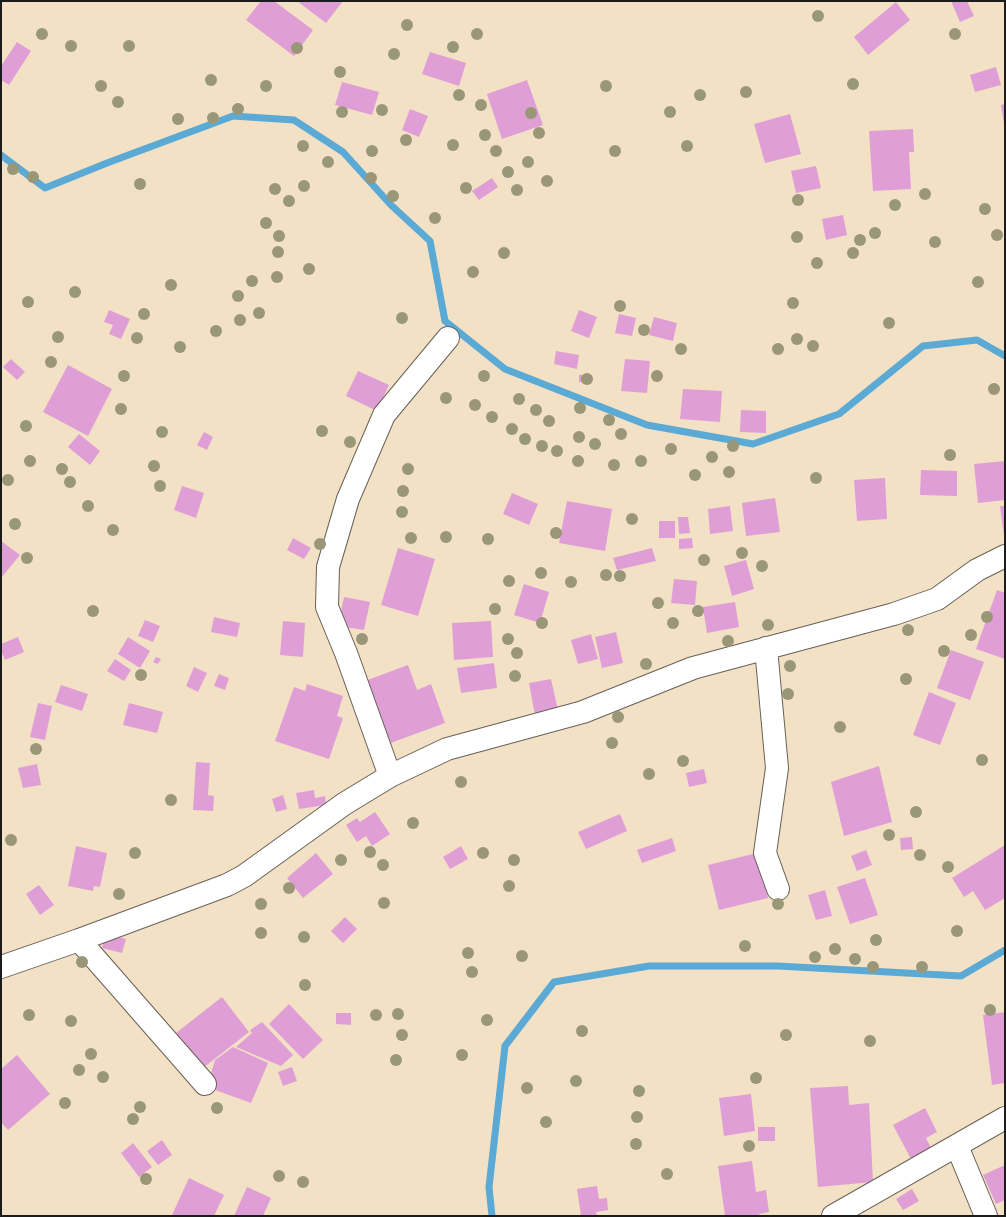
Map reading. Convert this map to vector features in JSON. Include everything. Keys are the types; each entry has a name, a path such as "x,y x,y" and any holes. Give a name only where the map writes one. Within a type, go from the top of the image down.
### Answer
{"street":[{"path":"390,776 346,653 327,607 328,567 348,499 384,415 448,338"},
{"path":"1,967 79,940 227,885 244,876 344,804 390,776 447,749 583,712 694,668 894,614 937,599 977,570 1005,556"},
{"path":"766,648 777,768 765,853 778,889"},
{"path":"79,940 205,1084"},
{"path":"833,1216 1005,1118"},
{"path":"957,1146 986,1216"}],"building":[{"path":"261,1 274,1 313,30 294,56 246,20"},
{"path":"297,1 343,1 326,23"},
{"path":"951,1 967,1 974,16 960,22"},
{"path":"896,2 910,20 868,55 854,37"},
{"path":"17,42 31,51 9,85 1,80 1,66"},
{"path":"430,52 466,63 459,86 422,74"},
{"path":"996,67 1001,85 975,92 970,75"},
{"path":"527,80 543,125 502,139 487,94"},
{"path":"342,82 379,92 372,115 335,105"},
{"path":"1005,104 1005,124 1004,124 1001,105"},
{"path":"410,109 428,116 419,137 402,130"},
{"path":"790,114 801,154 765,163 754,124"},
{"path":"913,129 914,152 909,152 911,189 873,191 869,131"},
{"path":"816,166 821,188 796,193 791,171"},
{"path":"492,178 498,187 479,200 472,191"},
{"path":"843,215 847,235 826,240 822,219"},
{"path":"109,310 130,319 121,339 109,334 113,325 104,322"},
{"path":"579,310 597,317 589,338 571,331"},
{"path":"619,314 636,318 632,336 615,333"},
{"path":"654,317 677,323 673,341 649,335"},
{"path":"556,351 579,355 577,369 554,364"},
{"path":"11,359 25,372 17,380 3,367"},
{"path":"625,359 650,361 647,393 621,391"},
{"path":"68,365 112,389 88,436 43,412"},
{"path":"358,371 389,385 377,411 346,396"},
{"path":"579,375 590,375 590,383 579,382"},
{"path":"683,389 722,391 720,422 680,419"},
{"path":"741,410 766,411 766,433 740,432"},
{"path":"204,432 213,437 207,450 197,445"},
{"path":"79,434 100,451 90,465 68,447"},
{"path":"1005,461 1005,500 978,503 974,464"},
{"path":"921,470 957,471 957,496 920,495"},
{"path":"885,478 887,519 857,521 854,480"},
{"path":"182,486 204,493 196,518 174,510"},
{"path":"512,493 538,504 529,525 503,514"},
{"path":"775,498 780,532 746,536 742,503"},
{"path":"567,501 612,509 605,551 559,543"},
{"path":"730,506 733,531 710,534 708,509"},
{"path":"1000,506 1005,506 1005,536 1004,536"},
{"path":"678,517 688,517 690,533 679,534"},
{"path":"659,521 675,521 675,538 659,538"},
{"path":"293,538 311,548 304,559 287,550"},
{"path":"692,538 693,548 679,549 679,539"},
{"path":"1,541 20,555 1,578"},
{"path":"398,548 435,559 418,616 381,605"},
{"path":"652,548 656,561 617,570 613,558"},
{"path":"746,560 754,589 732,596 724,566"},
{"path":"674,579 697,581 695,605 671,603"},
{"path":"524,584 549,592 540,623 514,615"},
{"path":"997,590 1005,593 1005,659 976,649"},
{"path":"344,597 370,602 364,630 338,626"},
{"path":"735,602 739,627 707,633 703,607"},
{"path":"214,617 240,623 237,637 211,632"},
{"path":"145,620 160,626 153,642 138,636"},
{"path":"283,621 305,623 303,657 280,655"},
{"path":"491,621 493,657 454,660 452,623"},
{"path":"616,632 623,663 602,668 595,637"},
{"path":"591,634 598,659 578,664 571,640"},
{"path":"18,637 24,652 5,660 1,650 1,644"},
{"path":"128,637 150,651 140,668 118,654"},
{"path":"951,650 984,662 970,700 937,688"},
{"path":"156,657 161,659 158,664 153,662"},
{"path":"115,659 131,670 124,681 107,671"},
{"path":"494,663 497,688 461,693 457,668"},
{"path":"408,665 417,690 431,684 445,723 388,744 365,681"},
{"path":"194,667 207,673 198,692 186,686"},
{"path":"219,674 229,678 225,690 214,686"},
{"path":"551,679 558,710 535,715 529,683"},
{"path":"307,684 343,696 337,716 343,718 329,759 275,741 294,687 305,691"},
{"path":"61,685 88,694 82,711 55,702"},
{"path":"929,692 956,703 940,745 913,735"},
{"path":"38,703 52,706 45,740 30,737"},
{"path":"129,703 163,712 157,733 123,725"},
{"path":"196,762 210,763 208,795 214,796 213,811 193,810"},
{"path":"37,764 41,785 23,788 18,768"},
{"path":"879,766 892,822 844,836 831,782"},
{"path":"704,769 707,783 689,787 686,773"},
{"path":"314,790 315,798 325,796 326,805 299,809 296,793"},
{"path":"283,795 287,809 276,812 272,799"},
{"path":"375,812 390,834 372,846 366,836 357,842 346,825 357,818 360,822"},
{"path":"620,814 627,831 586,849 578,832"},
{"path":"912,837 913,849 901,850 900,838"},
{"path":"672,838 676,851 642,863 637,850"},
{"path":"1005,845 1005,898 985,910 973,891 964,897 952,878"},
{"path":"76,846 107,853 100,887 94,886 93,891 68,886"},
{"path":"461,846 468,859 450,869 443,857"},
{"path":"866,850 872,865 857,871 851,856"},
{"path":"316,853 333,874 303,898 287,878"},
{"path":"757,853 768,898 719,910 708,865"},
{"path":"865,878 878,915 850,924 837,887"},
{"path":"39,885 54,905 40,915 26,894"},
{"path":"825,890 832,916 816,920 808,895"},
{"path":"345,917 357,929 343,943 331,931"},
{"path":"106,933 126,939 122,953 102,948"},
{"path":"222,997 249,1032 203,1068 176,1033"},
{"path":"289,1004 323,1040 303,1059 269,1024"},
{"path":"1005,1012 1005,1083 992,1085 983,1015"},
{"path":"336,1013 351,1013 351,1025 336,1024"},
{"path":"262,1022 293,1055 281,1066 236,1047 252,1033 250,1030"},
{"path":"233,1047 268,1063 251,1103 207,1087 215,1060"},
{"path":"17,1055 50,1094 8,1130 1,1122 1,1069"},
{"path":"292,1067 297,1081 283,1086 278,1072"},
{"path":"848,1086 849,1105 869,1103 873,1182 818,1187 810,1088"},
{"path":"751,1094 755,1131 724,1136 719,1098"},
{"path":"925,1108 937,1132 926,1138 931,1148 911,1159 893,1125"},
{"path":"758,1127 775,1127 775,1141 758,1141"},
{"path":"162,1140 172,1155 158,1165 147,1151"},
{"path":"133,1143 152,1167 139,1177 121,1153"},
{"path":"752,1161 756,1192 766,1190 769,1212 759,1214 760,1216 725,1216 718,1166"},
{"path":"1005,1165 1005,1200 996,1204 983,1175"},
{"path":"189,1178 224,1195 214,1216 172,1215"},
{"path":"597,1186 599,1199 607,1198 608,1210 596,1212 597,1216 581,1216 577,1189"},
{"path":"247,1187 271,1198 263,1216 234,1216"},
{"path":"912,1189 919,1201 903,1210 896,1199"}],"waterway":[{"path":"1,155 45,188 233,116 294,120 343,152 391,205 430,241 445,321 505,369 647,425 753,444 839,414 923,346 977,340 1005,356"},
{"path":"492,1216 489,1187 505,1046 554,982 649,966 778,966 961,976 1005,950"}]}
